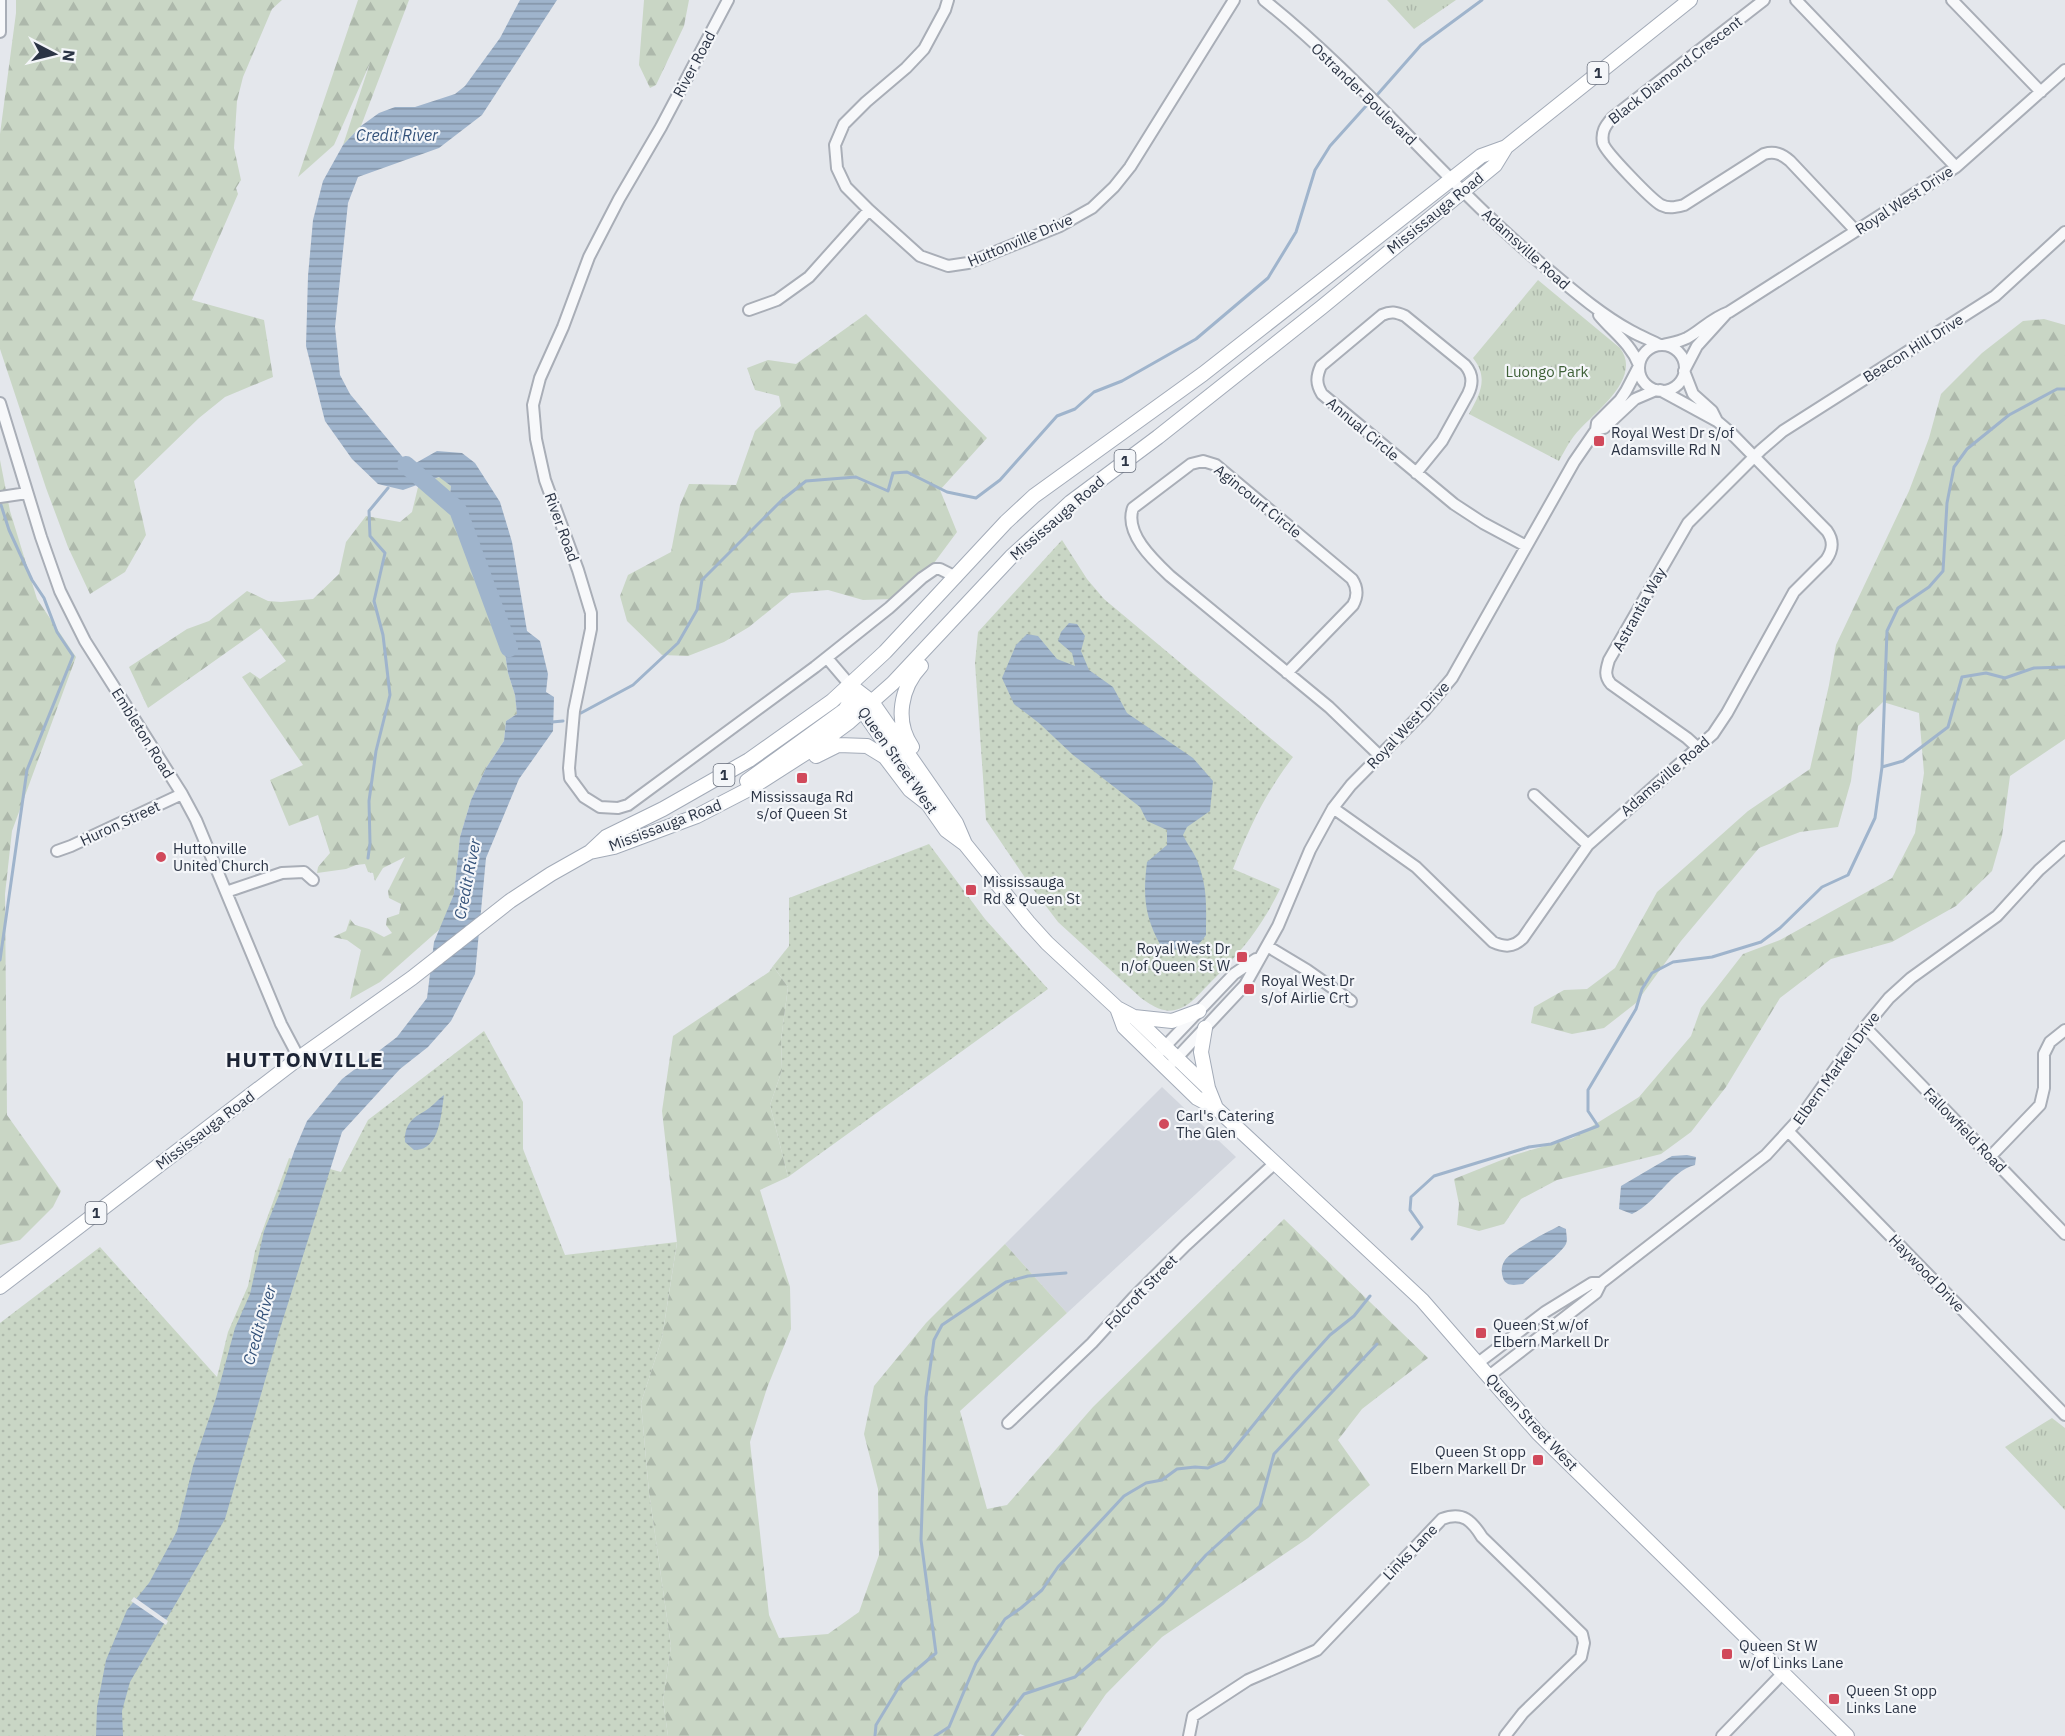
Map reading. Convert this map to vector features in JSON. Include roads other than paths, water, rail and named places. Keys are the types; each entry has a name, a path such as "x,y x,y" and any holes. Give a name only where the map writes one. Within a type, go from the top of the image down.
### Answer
{"main road":[{"name":"Mississauga Road","path":"0,1287 299,1058 412,978 510,901 590,852 606,837 655,813 749,760 806,720 850,685 885,652 1006,522 1034,496 1456,186 1495,165 1506,147 1690,0"},
{"name":"Mississauga Road","path":"590,852 614,848 697,816 751,788 815,747 893,683 1011,557 1071,502 1286,336 1456,186"},
{"path":"924,776 919,757 904,733 901,711 905,690 911,678 944,641 943,630"},
{"path":"728,801 741,786 844,710 849,703 850,685"},
{"name":"Queen Street West","path":"850,685 924,776 956,823 965,844"},
{"name":"Queen Street West","path":"867,706 946,831 965,844 1041,936 1117,1008 1134,1017 1208,1088 1216,1108"},
{"path":"751,788 769,788 829,748 857,744 874,749 885,757 910,790 928,804"},
{"name":"Queen Street West","path":"1117,1008 1124,1027 1197,1098 1216,1108 1422,1300 1538,1433 1847,1736"},
{"path":"1134,1017 1172,1021 1199,1011"},
{"path":"1205,1028 1201,1052 1208,1088"}],"street":[{"path":"0,0 0,32"},
{"name":"River Road","path":"728,0 589,256 563,327 540,378 533,405 536,439 545,480 591,613 591,629 574,711 570,778 584,797 600,807 618,808 628,805 827,658 922,578 940,569 956,577"},
{"name":"Huttonville Drive","path":"948,0 924,49 844,124 836,145 837,168 846,187 920,256 948,266 968,263 1060,226 1092,208 1114,187 1130,167 1234,0"},
{"name":"Ostrander Boulevard","path":"1264,0 1334,63 1456,186"},
{"name":"Black Diamond Crescent","path":"1764,0 1612,118 1605,126 1603,134 1606,151 1659,204 1675,207 1684,205 1764,154 1778,153 1790,161 1856,231"},
{"path":"1796,0 1956,167"},
{"path":"1952,0 2041,92"},
{"name":"Royal West Drive","path":"1661,345 1689,337 1713,318 1729,312 1956,167 2065,70"},
{"name":"Adamsville Road","path":"1456,186 1524,250 1591,305 1632,332 1661,345"},
{"path":"749,310 777,300 808,276 869,210"},
{"name":"Beacon Hill Drive","path":"1755,456 1796,422 1995,296 2065,232"},
{"name":"Adamsville Road","path":"1591,305 1608,326 1625,340 1634,352 1639,365"},
{"name":"Annual Circle","path":"1416,473 1442,441 1471,388 1471,375 1466,365 1405,316 1389,312 1382,315 1321,366 1316,378 1322,394 1416,473 1469,515 1526,546"},
{"name":"Royal West Drive","path":"1684,370 1697,346 1729,312"},
{"path":"1661,345 1670,346 1681,355 1684,370 1680,381 1675,386 1658,390 1645,384 1639,365 1649,348 1661,345"},
{"name":"Royal West Drive","path":"1167,1069 1245,985 1290,899 1310,849 1333,808 1351,785 1425,710 1452,678 1578,455 1596,430 1597,423 1626,391 1639,365"},
{"name":"Adamsville Road","path":"1684,370 1694,394 1712,411 1717,421"},
{"name":"Adamsville Road","path":"1333,808 1416,867 1493,942 1503,946 1513,946 1522,938 1588,845 1713,734 1794,592 1826,560 1832,549 1831,537 1755,456 1717,421 1658,390"},
{"name":"Royal West Drive","path":"1596,430 1604,428 1635,399 1658,390"},
{"name":"Embleton Road","path":"0,403 60,591 85,641 182,794 196,820 281,1024 299,1058"},
{"name":"Astrantia Way","path":"1698,748 1611,684 1606,674 1609,660 1688,523 1755,456"},
{"name":"Agincourt Circle","path":"1287,673 1353,605 1357,594 1355,584 1352,579 1216,465 1203,461 1191,464 1133,508 1130,519 1134,530 1151,556 1163,569 1287,673 1329,707 1380,756"},
{"path":"0,497 27,493"},
{"path":"827,658 850,685"},
{"name":"Huron Street","path":"57,851 182,794"},
{"path":"1534,795 1588,845"},
{"name":"Elbern Markell Drive","path":"1489,1376 1596,1293 1601,1283 1752,1167 1789,1132 1864,1027 1905,984 1997,916 2038,870 2065,847"},
{"path":"226,892 282,873 304,872 313,880"},
{"path":"1267,946 1307,970 1351,1001"},
{"name":"Royal West Drive","path":"1155,1057 1234,975 1259,957"},
{"name":"Fallowfield Road","path":"1864,1027 2065,1234"},
{"path":"1990,1157 2040,1105 2044,1088 2044,1054 2050,1042 2065,1029"},
{"name":"Haywood Drive","path":"1789,1132 2065,1415"},
{"name":"Folcroft Street","path":"1008,1423 1092,1342 1186,1245 1275,1163"},
{"name":"Elbern Markell Drive","path":"1478,1364 1545,1311 1592,1283 1601,1283"},
{"name":"Links Lane","path":"1189,1736 1193,1716 1248,1680 1317,1650 1442,1519 1453,1515 1464,1517 1474,1525 1482,1538 1582,1635 1584,1643 1581,1657 1523,1713 1505,1736"},
{"path":"1722,1736 1783,1673"}],"water":[{"name":"Credit River","path":"520,0 557,0 482,115 439,148 358,177 348,203 335,327 340,375 350,394 406,461 414,464 437,451 462,453 475,463 500,502 512,542 527,631 540,641 548,674 546,692 554,697 553,731 519,779 486,858 475,974 451,1021 428,1047 400,1069 342,1132 279,1332 225,1519 130,1682 122,1711 123,1736 96,1736 97,1707 106,1660 127,1610 149,1583 177,1531 193,1466 216,1398 235,1328 250,1294 264,1231 295,1149 307,1121 342,1079 397,1037 427,998 434,942 454,894 460,837 471,800 486,768 504,741 506,721 517,714 497,600 475,572 463,520 450,494 451,486 439,477 403,490 378,484 352,459 325,421 306,346 308,276 313,220 323,181 343,145 361,126 379,113 395,107 415,107 455,94 465,86 500,38"},
{"path":"1069,623 1077,624 1085,636 1081,651 1089,670 1113,687 1127,713 1193,758 1213,781 1210,811 1187,827 1183,835 1197,860 1206,897 1206,935 1191,949 1175,950 1161,946 1148,915 1145,895 1147,862 1167,845 1167,830 1147,821 1140,807 1073,755 1039,723 1014,704 1002,678 1016,645 1027,634 1038,636 1057,659 1075,666 1072,653 1058,641 1061,632"},
{"path":"444,1095 438,1130 434,1138 423,1149 414,1150 405,1142 407,1127 413,1119"},
{"path":"1672,1156 1696,1157 1695,1165 1670,1180 1641,1209 1632,1214 1619,1209 1621,1186"},
{"path":"1559,1226 1566,1229 1567,1242 1553,1259 1523,1284 1506,1283 1502,1271 1505,1260 1522,1246"}],"waterway":[{"path":"1377,95 1421,45 1482,0"},
{"path":"581,713 633,685 678,643 697,610 702,580 782,500 806,481 856,477 888,491 893,473 907,472 947,492 976,498 1000,480 1057,416 1075,409 1094,392 1122,381 1196,339 1268,278 1296,232 1315,170 1330,146 1366,106"},
{"path":"1412,1239 1422,1227 1410,1210 1411,1197 1434,1176 1529,1147 1551,1144 1598,1126 1588,1111 1588,1090 1636,1009 1642,989 1652,973 1673,962 1712,957 1761,942 1780,928 1822,887 1848,875 1875,818 1882,767 1887,631 1898,608 1929,587 1943,571 1947,503 1954,467 1967,449 2009,415 2057,389 2065,389"},
{"name":"Credit River","path":"406,465 458,510 509,648"},
{"path":"368,858 369,801 376,751 390,695 383,635 374,601 385,553 370,536 369,511 388,488"},
{"path":"0,960 27,770 73,656 57,632 44,598 32,580 9,530 1,505"},
{"path":"1882,767 1903,761 1948,727 1962,677 1986,673 2005,678 2034,668 2065,667"},
{"path":"552,722 563,721"},
{"path":"875,1736 876,1725 902,1682 936,1653 921,1540 926,1397 934,1340 942,1325 1006,1282 1028,1276 1066,1273"},
{"path":"935,1736 949,1727 976,1663 1005,1619 1042,1590 1058,1567 1124,1496 1146,1483 1162,1480 1177,1469 1208,1468 1224,1461 1294,1375 1330,1335 1354,1316 1370,1296"},
{"path":"992,1736 1024,1694 1075,1677 1163,1603 1206,1555 1260,1506 1274,1454 1377,1344"}],"place":[{"name":"Royal West Dr s/of Adamsville Rd N","path":"1599,441"},
{"name":"Mississauga Rd s/of Queen St","path":"802,778"},
{"name":"Huttonville United Church","path":"161,857"},
{"name":"Mississauga Rd & Queen St","path":"971,890"},
{"name":"Royal West Dr n/of Queen St W","path":"1242,957"},
{"name":"Royal West Dr s/of Airlie Crt","path":"1249,989"},
{"name":"Carl's Catering The Glen","path":"1164,1124"},
{"name":"Queen St w/of Elbern Markell Dr","path":"1481,1333"},
{"name":"Queen St opp Elbern Markell Dr","path":"1538,1460"},
{"name":"Queen St W w/of Links Lane","path":"1727,1654"},
{"name":"Queen St opp Links Lane","path":"1834,1699"}],"district":[{"name":"HUTTONVILLE","path":"305,1059"}],"park label":[{"name":"Luongo Park","path":"1547,371"}]}
